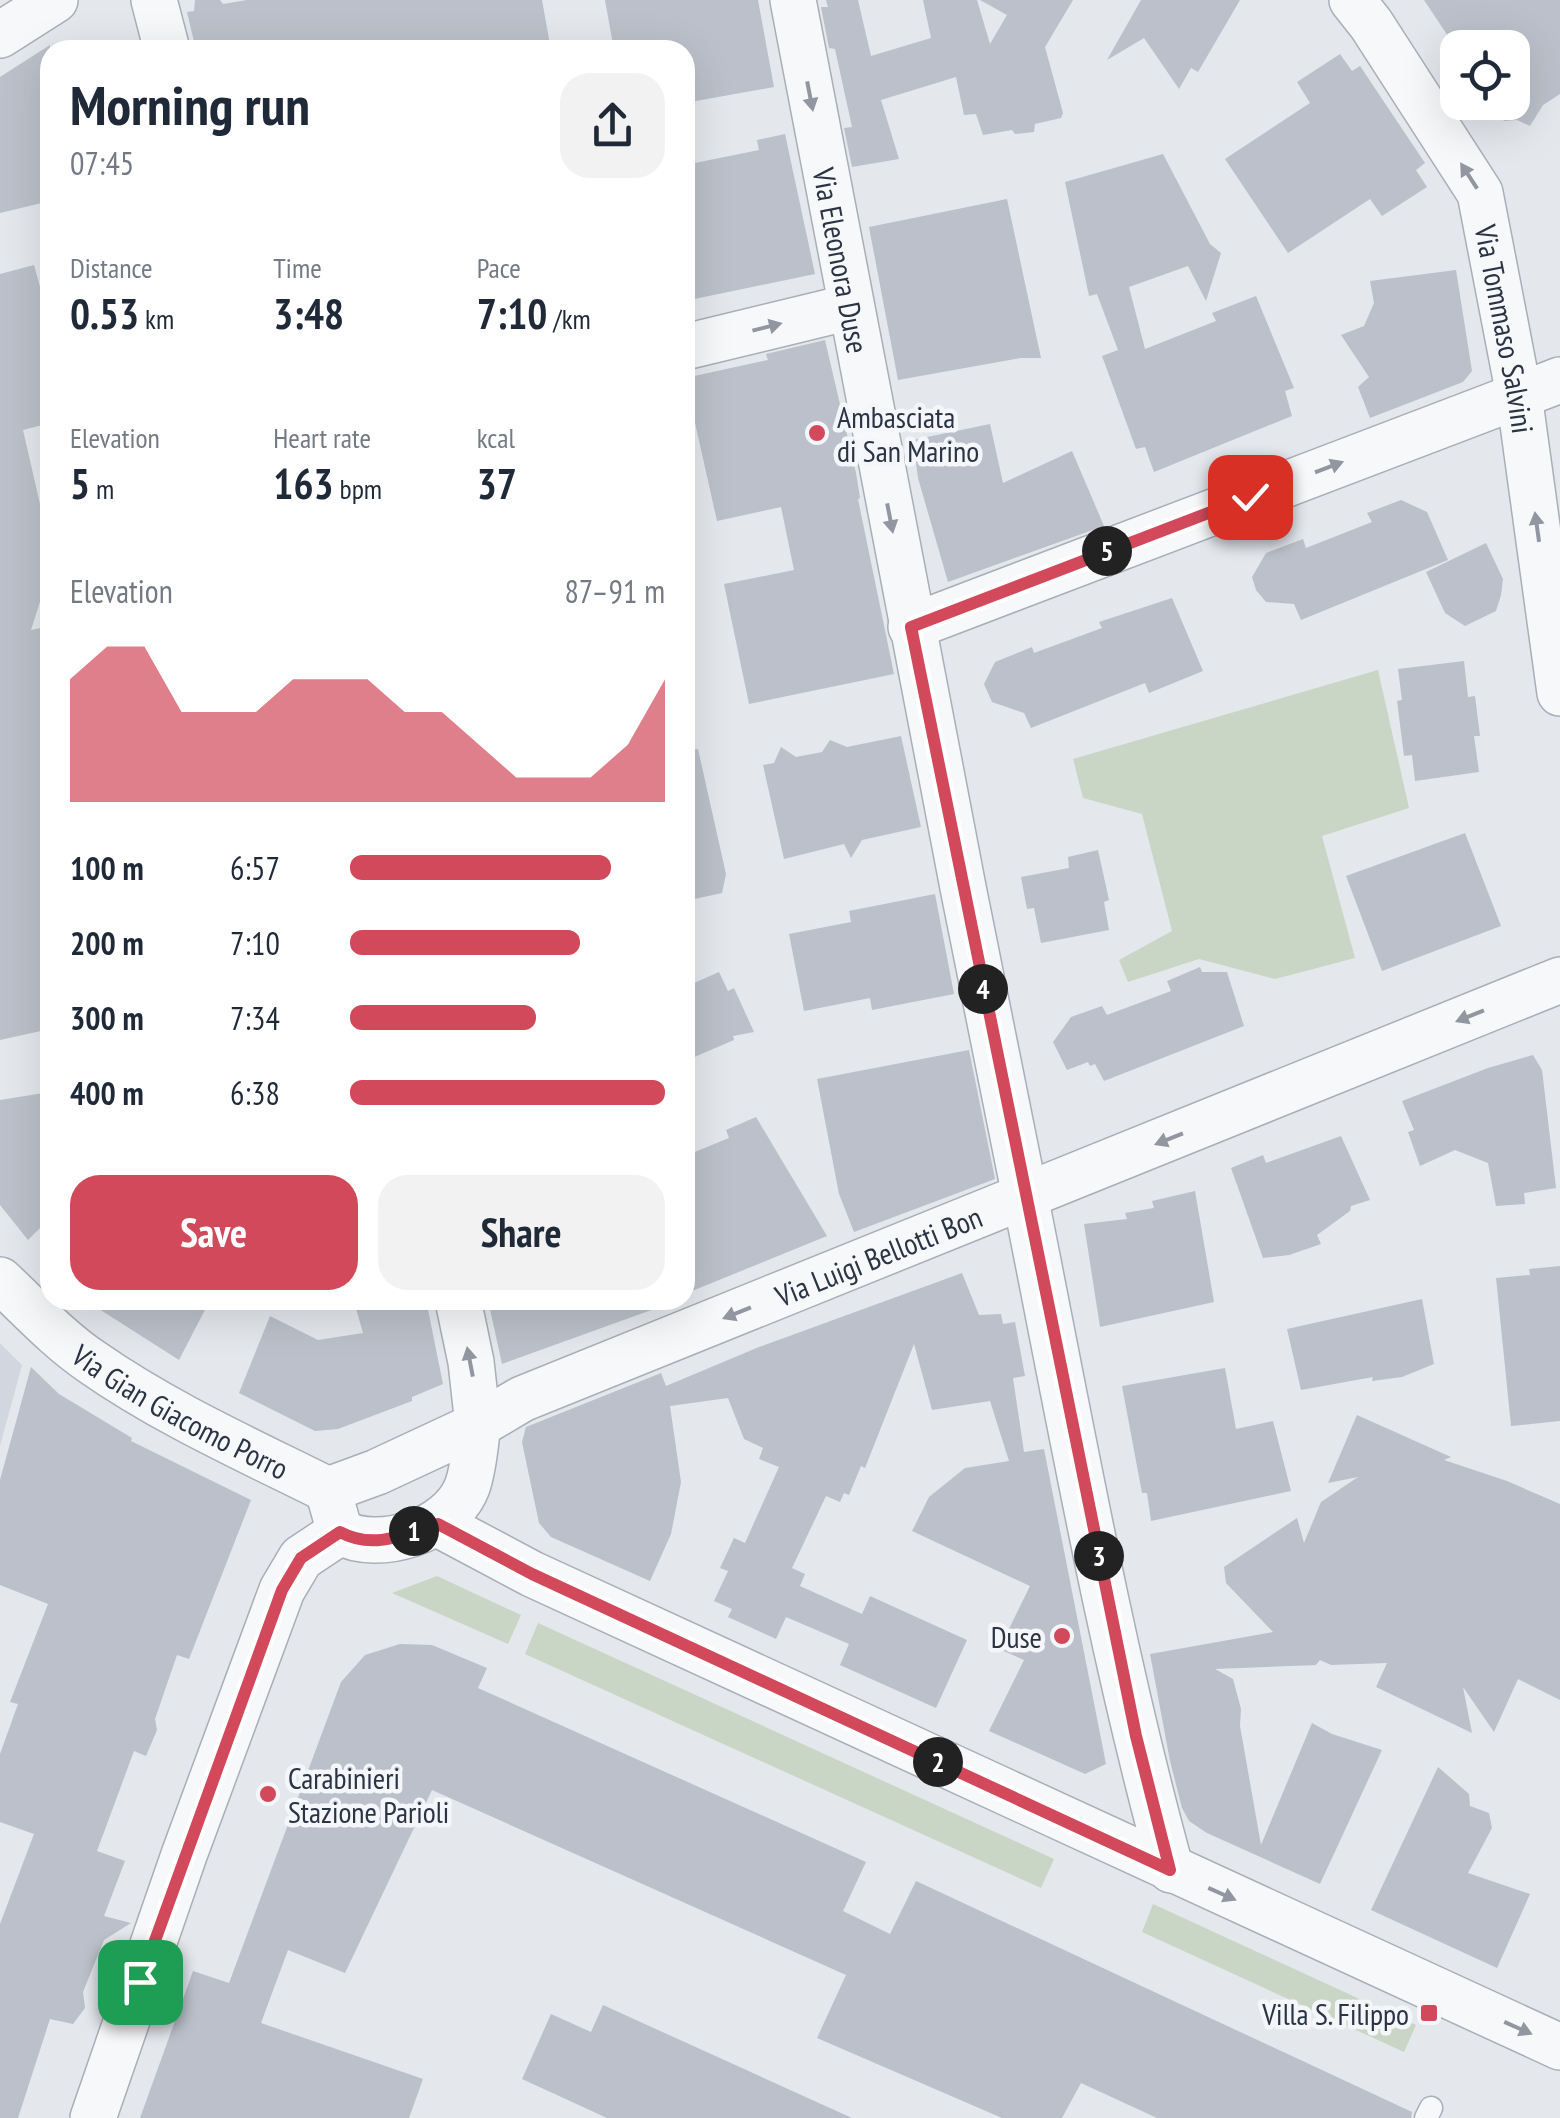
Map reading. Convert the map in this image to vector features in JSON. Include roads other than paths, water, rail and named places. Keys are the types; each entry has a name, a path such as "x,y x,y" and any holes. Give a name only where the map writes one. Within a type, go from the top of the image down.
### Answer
{"street":[{"path":"0,36 55,0"},
{"path":"154,0 164,40"},
{"name":"Via Eleonora Duse","path":"793,0 911,627 1025,1197 1136,1736 1170,1870"},
{"name":"Via Tommaso Salvini","path":"1352,0 1480,193 1540,387 1560,693"},
{"path":"695,345 850,307"},
{"path":"911,627 1540,387"},
{"name":"Via Luigi Bellotti Bon","path":"92,2118 282,1590 334,1511 378,1472 522,1400 1560,980"},
{"name":"Via Gian Giacomo Porro","path":"0,1280 87,1359 334,1511 355,1540 380,1542 438,1524"},
{"path":"460,1310 478,1424 467,1489 438,1524 532,1574 1560,2048"}],"place":[{"name":"Ambasciata di San Marino","path":"817,433"},
{"name":"Duse","path":"1062,1636"},
{"name":"Carabinieri Stazione Parioli","path":"268,1794"},
{"name":"Villa S. Filippo","path":"1429,2013"}]}
